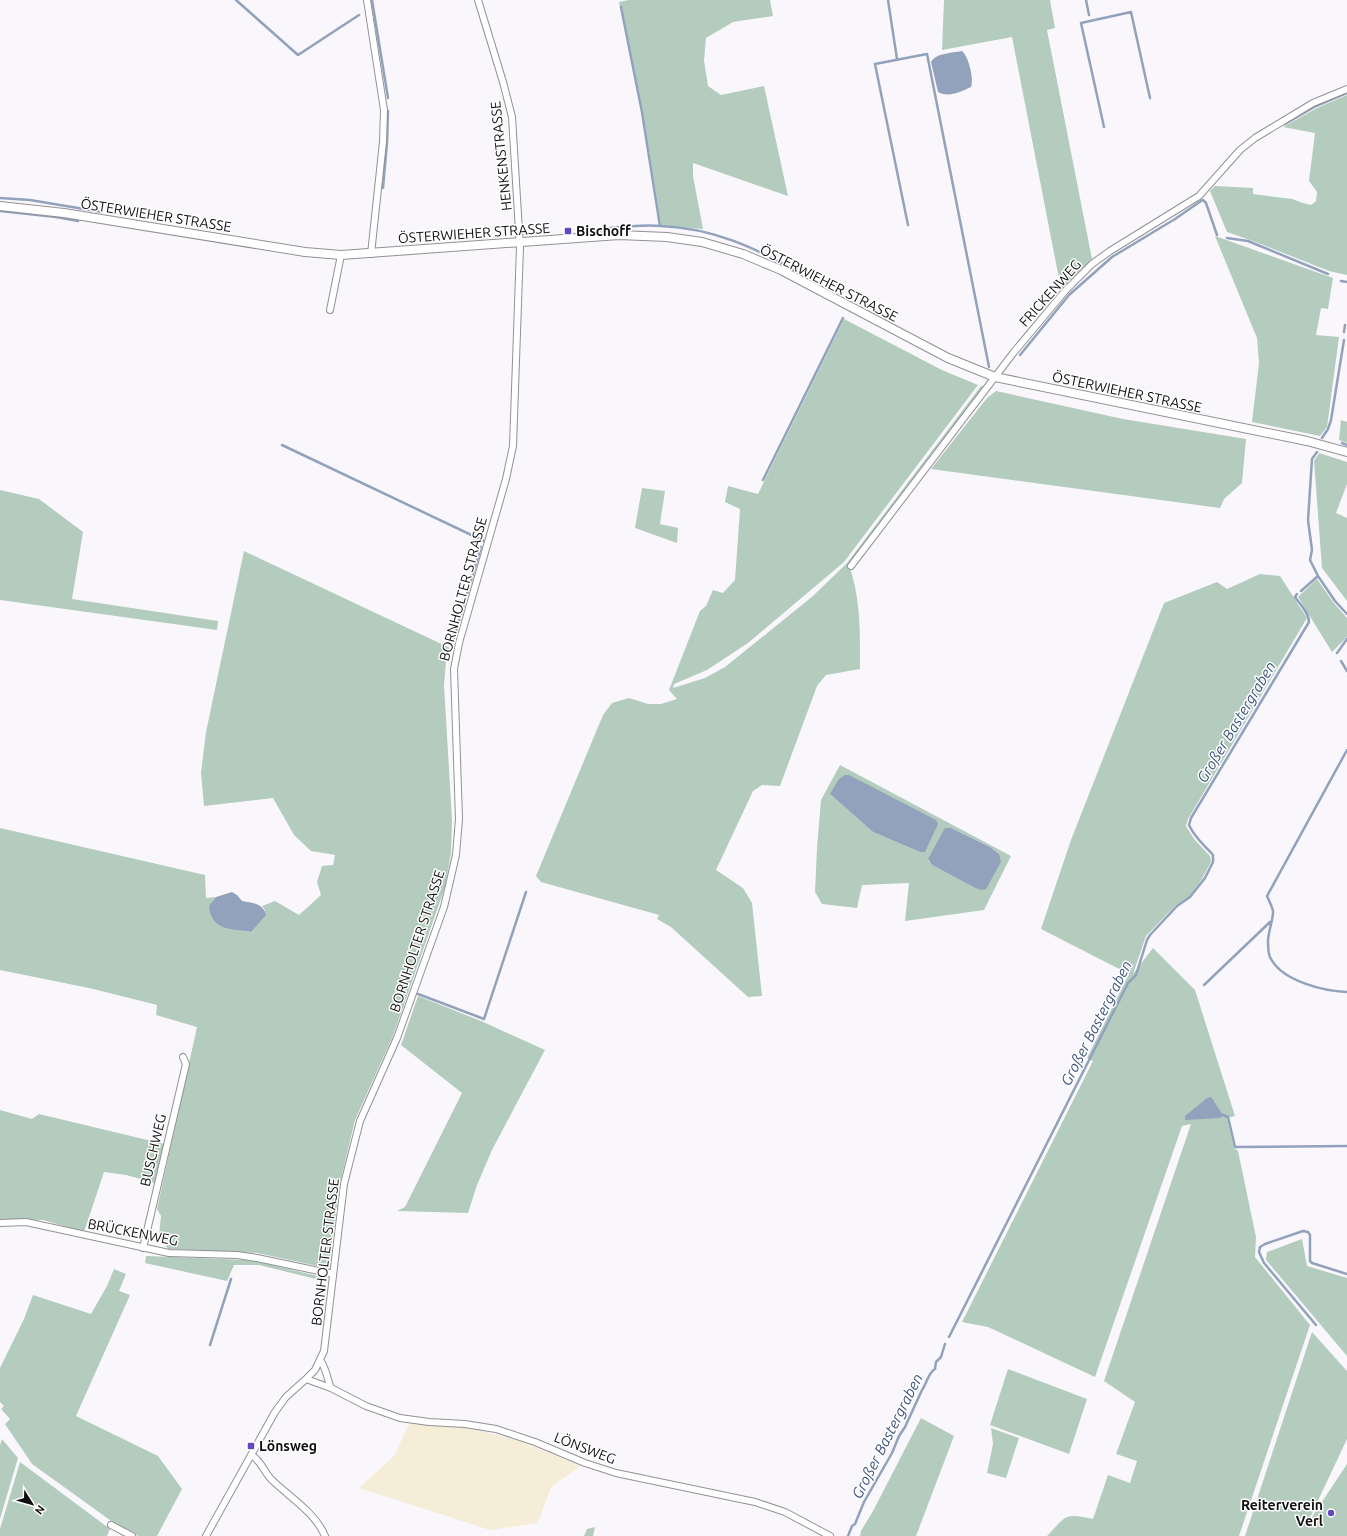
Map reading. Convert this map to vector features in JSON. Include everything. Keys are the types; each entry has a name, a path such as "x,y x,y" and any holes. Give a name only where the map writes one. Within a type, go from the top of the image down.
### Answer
{"street":[{"path":"367,0 384,110 383,142 371,254"},
{"name":"HENKENSTRASSE","path":"478,0 512,117 520,242"},
{"name":"FRICKENWEG","path":"851,566 995,377 1065,291 1092,264 1110,251 1199,196 1240,150 1255,138 1313,103 1347,89"},
{"name":"ÖSTERWIEHER STRASSE","path":"0,206 64,213 305,252 341,255 619,235 648,235 695,241 723,247 781,270 948,358 995,377 1307,441 1347,452"},
{"name":"BORNHOLTER STRASSE","path":"206,1536 274,1412 286,1397 315,1370 324,1351 344,1184 360,1121 397,1038 444,907 456,855 459,820 454,669 458,643 506,478 513,446 520,242"},
{"path":"330,310 341,255"},
{"name":"BUSCHWEG","path":"143,1248 186,1064 184,1057"},
{"name":"BRÜCKENWEG","path":"0,1223 26,1222 169,1253 237,1255 333,1274"},
{"path":"320,1360 323,1363 331,1388"},
{"name":"LÖNSWEG","path":"306,1380 331,1388 366,1406 400,1418 429,1422 465,1424 496,1429 535,1442 585,1463 616,1473 755,1502 785,1512 830,1536"},
{"path":"251,1455 256,1457 270,1478 305,1510 322,1529 325,1536"},
{"path":"111,1525 132,1536"}],"shaded area":[{"path":"409,1423 470,1428 520,1441 580,1466 551,1487 538,1523 490,1530 359,1488 395,1455"}],"green space":[{"path":"629,0 770,0 773,16 733,22 706,38 704,61 708,86 721,95 764,86 788,196 693,163 693,176 703,229 661,225 643,111 622,8 620,8 619,2"},
{"path":"944,0 1050,0 1055,28 1047,30 1092,259 1061,289 1012,37 942,50"},
{"path":"1347,95 1347,275 1329,271 1227,232 1210,191 1215,186 1253,188 1253,194 1292,199 1311,205 1316,201 1317,192 1309,181 1315,133 1283,127 1317,108"},
{"path":"1215,236 1333,278 1328,309 1321,308 1316,335 1339,337 1327,427 1320,436 1252,422 1259,363 1257,338"},
{"path":"844,319 942,370 978,385 844,562 748,643 707,670 674,684 673,688 705,678 725,667 813,596 847,563 981,386 985,387 849,565 858,604 860,669 826,675 817,686 780,786 762,785 753,791 716,870 743,888 752,903 762,996 748,997 671,927 657,919 659,915 541,882 536,876 603,715 612,703 629,698 648,704 661,704 677,699 669,690 700,611 706,606 713,590 723,593 735,580 740,509 725,502 728,486 758,494"},
{"path":"996,391 1123,419 1246,439 1242,483 1224,499 1220,508 931,469 987,398"},
{"path":"1341,420 1347,422 1347,443 1339,440"},
{"path":"1319,453 1347,462 1347,484 1336,513 1347,518 1347,601 1322,568 1314,461"},
{"path":"642,488 665,491 660,524 678,528 677,543 635,528"},
{"path":"0,490 39,499 83,532 72,599 218,621 217,630 0,600"},
{"path":"244,551 450,648 446,662 444,685 452,820 451,853 445,887 393,1036 355,1120 340,1183 329,1263 322,1267 257,1253 168,1249 159,1235 161,1216 157,1209 197,1027 156,1015 157,1005 89,988 0,970 0,828 205,875 206,898 216,897 212,902 241,930 251,932 265,910 262,906 275,901 299,915 321,895 317,882 322,866 333,865 335,855 311,851 294,835 273,798 204,806 201,773 206,732"},
{"path":"1260,574 1280,576 1307,618 1188,819 1186,826 1194,839 1210,856 1211,862 1202,879 1190,896 1176,905 1146,936 1133,974 1153,948 1195,990 1235,1116 1227,1118 1234,1148 1238,1151 1256,1237 1255,1257 1310,1325 1239,1536 1047,1536 1067,1517 1076,1516 1093,1519 1108,1475 1130,1483 1137,1461 1116,1454 1135,1402 1104,1381 1191,1124 1182,1126 1095,1377 988,1327 962,1322 1093,1061 1087,1058 1129,974 1041,929 1071,840 1164,603 1217,582 1227,589"},
{"path":"1317,579 1333,602 1347,618 1347,637 1332,652 1298,597"},
{"path":"840,765 1011,856 984,910 905,921 909,883 862,885 857,908 822,904 815,892 821,800","holes":["830,794 925,852 920,852 873,832","951,828 990,847 999,854 975,888 932,865 928,860"]},
{"path":"418,996 481,1021 545,1050 492,1150 477,1185 468,1213 397,1211 405,1207 462,1093 401,1045"},
{"path":"0,1110 32,1119 39,1114 164,1144 155,1183 126,1175 104,1172 84,1232 43,1220 0,1219"},
{"path":"1302,1239 1307,1266 1347,1278 1347,1356 1266,1260 1267,1252"},
{"path":"146,1256 248,1260 322,1277 324,1281 259,1265 234,1265 227,1281 145,1263"},
{"path":"114,1269 126,1274 119,1291 130,1295 76,1416 158,1456 182,1489 157,1536 138,1536 114,1523 32,1464 5,1424 10,1419 1,1409 4,1406 0,1402 0,1368 24,1319 33,1295 91,1314 107,1286"},
{"path":"1312,1332 1347,1371 1347,1439 1306,1526 1347,1464 1347,1536 1245,1536"},
{"path":"1008,1369 1087,1399 1069,1454 990,1425"},
{"path":"921,1418 954,1436 916,1536 860,1536 861,1531 873,1511"},
{"path":"991,1428 1019,1438 1006,1478 987,1473 993,1444"},
{"path":"2,1439 18,1458 0,1519 0,1445"},
{"path":"20,1462 110,1529 107,1536 0,1536 0,1529"},
{"path":"595,1527 593,1536 584,1536 587,1529"}],"water":[{"path":"962,51 967,58 970,68 972,79 971,87 950,94 942,94 938,92 931,62 940,55"},
{"path":"845,775 849,775 936,820 938,824 925,852 920,852 873,832 830,794 839,779"},
{"path":"945,828 951,828 990,847 999,854 1001,862 986,889 982,890 975,888 932,865 928,859"},
{"path":"232,892 242,901 257,904 265,911 266,915 251,932 230,929 218,925 211,914 209,906 216,897"},
{"path":"1211,1097 1223,1115 1220,1118 1185,1120 1185,1116 1207,1098"}],"waterway":[{"path":"236,0 298,55 359,15"},
{"path":"372,0 388,98"},
{"path":"888,0 897,59"},
{"path":"1086,0 1089,15"},
{"path":"621,7 642,112 660,226"},
{"path":"1104,127 1081,23 1131,12 1150,98"},
{"path":"908,225 875,64 927,54 989,367"},
{"path":"1285,124 1316,106 1347,93"},
{"path":"383,188 388,111"},
{"path":"0,198 30,200 102,212"},
{"path":"1020,355 1069,295 1112,257 1175,219 1203,200 1206,203 1217,235"},
{"path":"0,211 78,221"},
{"path":"591,230 626,226 652,226 698,231 732,240 798,272"},
{"path":"1227,238 1248,241 1328,274"},
{"name":"Großer Bastergraben","path":"1341,281 1347,282"},
{"path":"763,480 843,318"},
{"name":"Großer Bastergraben","path":"1344,332 1345,325"},
{"name":"Großer Bastergraben","path":"1322,438 1328,429 1331,420 1344,340"},
{"path":"1342,443 1347,445"},
{"path":"282,445 484,541"},
{"name":"Großer Bastergraben","path":"1301,591 1318,576 1310,560 1312,550 1308,520 1312,459 1317,452"},
{"path":"453,641 481,547"},
{"path":"1318,576 1335,601 1347,614"},
{"name":"Großer Bastergraben","path":"949,1337 1128,983 1136,975 1147,940 1177,906 1190,897 1205,878 1213,862 1213,855 1191,830 1189,825 1191,818 1309,622 1306,612 1295,597 1297,594"},
{"path":"1337,653 1347,639"},
{"path":"1341,661 1347,671"},
{"path":"1347,750 1267,896 1273,911 1268,938 1268,950 1270,957 1277,967 1294,979 1304,983 1327,990 1347,992"},
{"path":"418,994 484,1019 526,892"},
{"path":"1204,985 1270,922"},
{"path":"1223,1115 1228,1117 1235,1147 1347,1146"},
{"path":"1316,1325 1264,1263 1259,1252 1260,1247 1303,1231 1308,1232 1310,1235 1310,1261 1312,1263 1347,1274"},
{"path":"210,1345 231,1279"},
{"name":"Großer Bastergraben","path":"848,1536 852,1526 855,1524 864,1502 892,1453 929,1376 935,1369 936,1362 941,1357 945,1344"}],"place":[{"name":"Bischoff","path":"568,231"},
{"name":"Lönsweg","path":"251,1446"},
{"name":"Reiterverein Verl","path":"1331,1513"}]}
